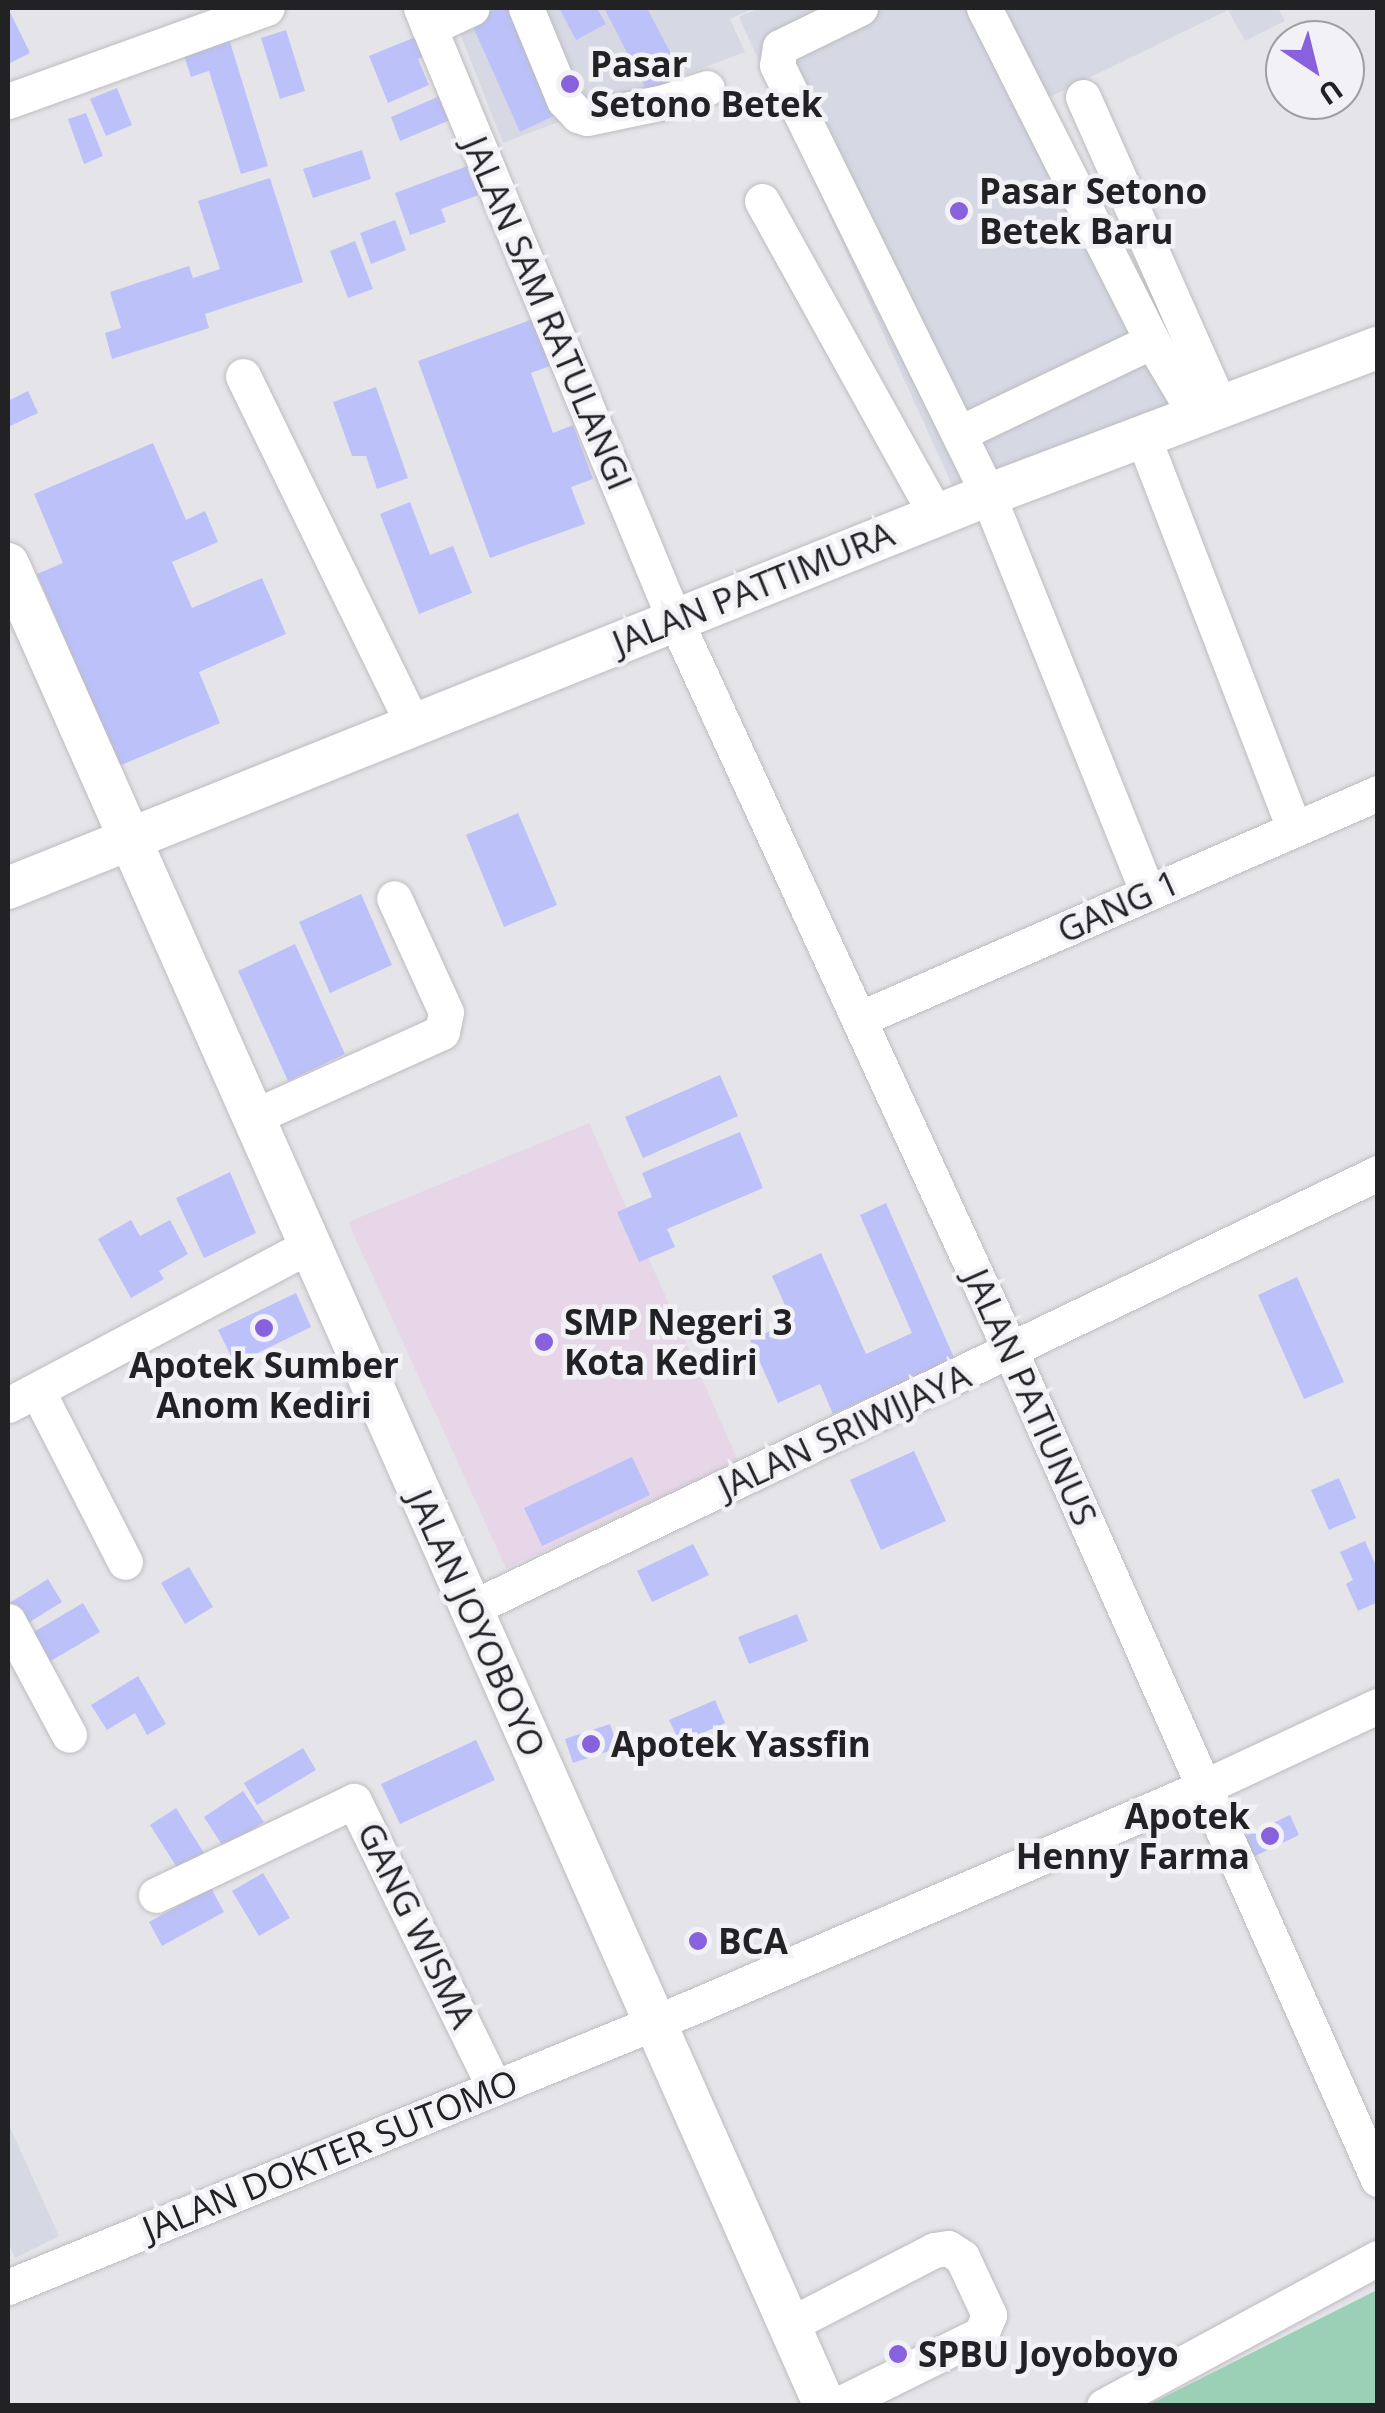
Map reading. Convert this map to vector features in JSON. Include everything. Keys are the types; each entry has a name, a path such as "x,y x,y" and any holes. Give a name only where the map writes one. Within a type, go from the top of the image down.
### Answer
{"main road":[{"name":"JALAN PATTIMURA","path":"8,888 936,515 1378,348"},
{"name":"JALAN JOYOBOYO","path":"8,564 824,2406"}],"street":[{"path":"8,101 267,8"},
{"path":"425,18 472,8"},
{"path":"526,8 564,100 578,115 587,118 664,102 707,88"},
{"path":"860,8 780,47 777,65 988,495 1148,893"},
{"path":"984,8 1152,341 1209,413"},
{"name":"JALAN SAM RATULANGI","path":"425,18 675,618"},
{"path":"1084,97 1209,413"},
{"path":"762,201 936,515"},
{"path":"960,433 1152,341"},
{"path":"242,376 412,724"},
{"path":"1144,437 1294,828"},
{"name":"JALAN PATIUNUS","path":"675,618 1010,1350 1378,2179"},
{"name":"GANG 1","path":"859,1019 1378,793"},
{"path":"251,1118 442,1032 446,1012 394,898"},
{"name":"JALAN SRIWIJAYA","path":"472,1608 1378,1173"},
{"path":"124,1562 22,1397 308,1246"},
{"path":"8,1621 70,1734"},
{"name":"JALAN DOKTER SUTOMO","path":"8,2287 652,2023 1204,1787 1378,1706"},
{"name":"GANG WISMA","path":"156,1895 354,1802 494,2087"},
{"path":"789,2325 934,2250 948,2248 962,2258 990,2314 981,2334 835,2406"},
{"path":"1104,2406 1378,2258"}],"shaded area":[{"name":"Pasar Setono Betek","path":"450,8 754,8 730,19 745,52 503,143"},
{"name":"Pasar Setono Betek Baru","path":"759,8 996,8 1179,406 954,489 739,17"},
{"path":"1005,8 1278,8 1284,20 1265,20 1265,31 1245,41 1228,10 1048,98"},
{"name":"SMP Negeri 3 Kota Kediri","path":"589,1123 739,1463 506,1568 348,1222"},
{"path":"8,2123 59,2236 15,2258 8,2242"}],"green space":[{"path":"1377,2290 1377,2405 1148,2405"}],"building":[{"path":"8,8 30,53 8,64"},
{"path":"499,8 511,8 558,114 520,132 470,20"},
{"path":"559,8 597,8 606,24 576,40"},
{"path":"604,8 647,8 683,77 649,95"},
{"path":"286,30 305,91 280,99 261,38"},
{"path":"227,32 268,166 241,174 209,71 191,77 181,46"},
{"path":"418,36 427,55 418,59 429,85 388,103 369,56"},
{"path":"117,88 132,125 106,136 90,99"},
{"path":"440,96 450,120 400,141 391,117"},
{"path":"86,113 103,156 84,164 68,119"},
{"path":"362,150 371,179 313,198 303,169"},
{"path":"473,164 484,193 441,209 446,222 410,235 395,193"},
{"path":"270,178 303,282 205,314 209,328 112,359 105,333 121,328 110,292 189,266 193,278 220,269 198,201"},
{"path":"395,220 406,250 371,264 360,233"},
{"path":"355,241 373,289 348,298 330,251"},
{"path":"533,319 550,366 531,373 553,433 573,425 593,479 571,487 585,524 490,558 418,361"},
{"path":"376,387 408,478 377,489 366,456 352,456 333,402"},
{"path":"28,391 38,413 8,427 8,401"},
{"path":"153,443 186,520 205,511 218,542 172,562 192,608 262,578 286,634 199,672 220,723 119,766 37,574 63,563 34,494"},
{"path":"410,502 430,555 453,546 472,593 419,614 380,514"},
{"path":"518,813 557,905 504,927 466,835"},
{"path":"361,894 392,965 330,993 299,922"},
{"path":"295,944 345,1054 288,1081 238,971"},
{"path":"720,1075 738,1116 643,1158 625,1117"},
{"path":"740,1132 763,1188 667,1229 675,1247 639,1262 617,1212 652,1197 642,1173"},
{"path":"230,1172 256,1233 204,1258 176,1198"},
{"path":"886,1203 955,1360 833,1414 820,1384 778,1403 750,1340 792,1321 772,1276 821,1253 866,1354 912,1333 860,1215"},
{"path":"131,1220 140,1236 170,1220 188,1254 159,1271 164,1279 131,1298 98,1239"},
{"path":"1297,1277 1344,1382 1304,1399 1258,1295"},
{"name":"Apotek Sumber Anom Kediri","path":"296,1293 311,1327 235,1364 218,1330"},
{"path":"914,1451 946,1521 881,1550 850,1480"},
{"path":"632,1457 650,1495 542,1546 524,1508"},
{"path":"1339,1478 1356,1518 1329,1530 1311,1490"},
{"path":"1365,1541 1378,1570 1378,1602 1358,1611 1346,1584 1353,1580 1340,1552"},
{"path":"693,1544 709,1575 652,1602 637,1571"},
{"path":"189,1567 213,1607 185,1624 161,1583"},
{"path":"48,1579 62,1602 20,1628 8,1604"},
{"path":"83,1603 100,1632 44,1665 27,1636"},
{"path":"797,1614 808,1641 749,1664 738,1637"},
{"path":"138,1676 166,1724 147,1735 135,1713 107,1730 91,1705"},
{"path":"715,1700 725,1723 680,1743 669,1720"},
{"name":"Apotek Yassfin","path":"610,1724 618,1748 573,1763 565,1739"},
{"path":"476,1740 495,1780 400,1824 381,1784"},
{"path":"303,1748 316,1770 257,1805 244,1783"},
{"path":"243,1791 264,1822 224,1848 204,1817"},
{"path":"176,1808 204,1853 178,1869 150,1825"},
{"name":"Apotek Henny Farma","path":"1290,1815 1299,1835 1251,1858 1241,1838"},
{"path":"263,1873 290,1918 259,1936 232,1891"},
{"path":"211,1888 224,1912 162,1946 149,1922"}],"place":[{"name":"Pasar Setono Betek","path":"570,84"},
{"name":"Pasar Setono Betek Baru","path":"959,211"},
{"name":"Apotek Sumber Anom Kediri","path":"264,1328"},
{"name":"SMP Negeri 3 Kota Kediri","path":"544,1342"},
{"name":"Apotek Yassfin","path":"591,1744"},
{"name":"Apotek Henny Farma","path":"1270,1836"},
{"name":"BCA","path":"698,1941"},
{"name":"SPBU Joyoboyo","path":"898,2354"}]}
